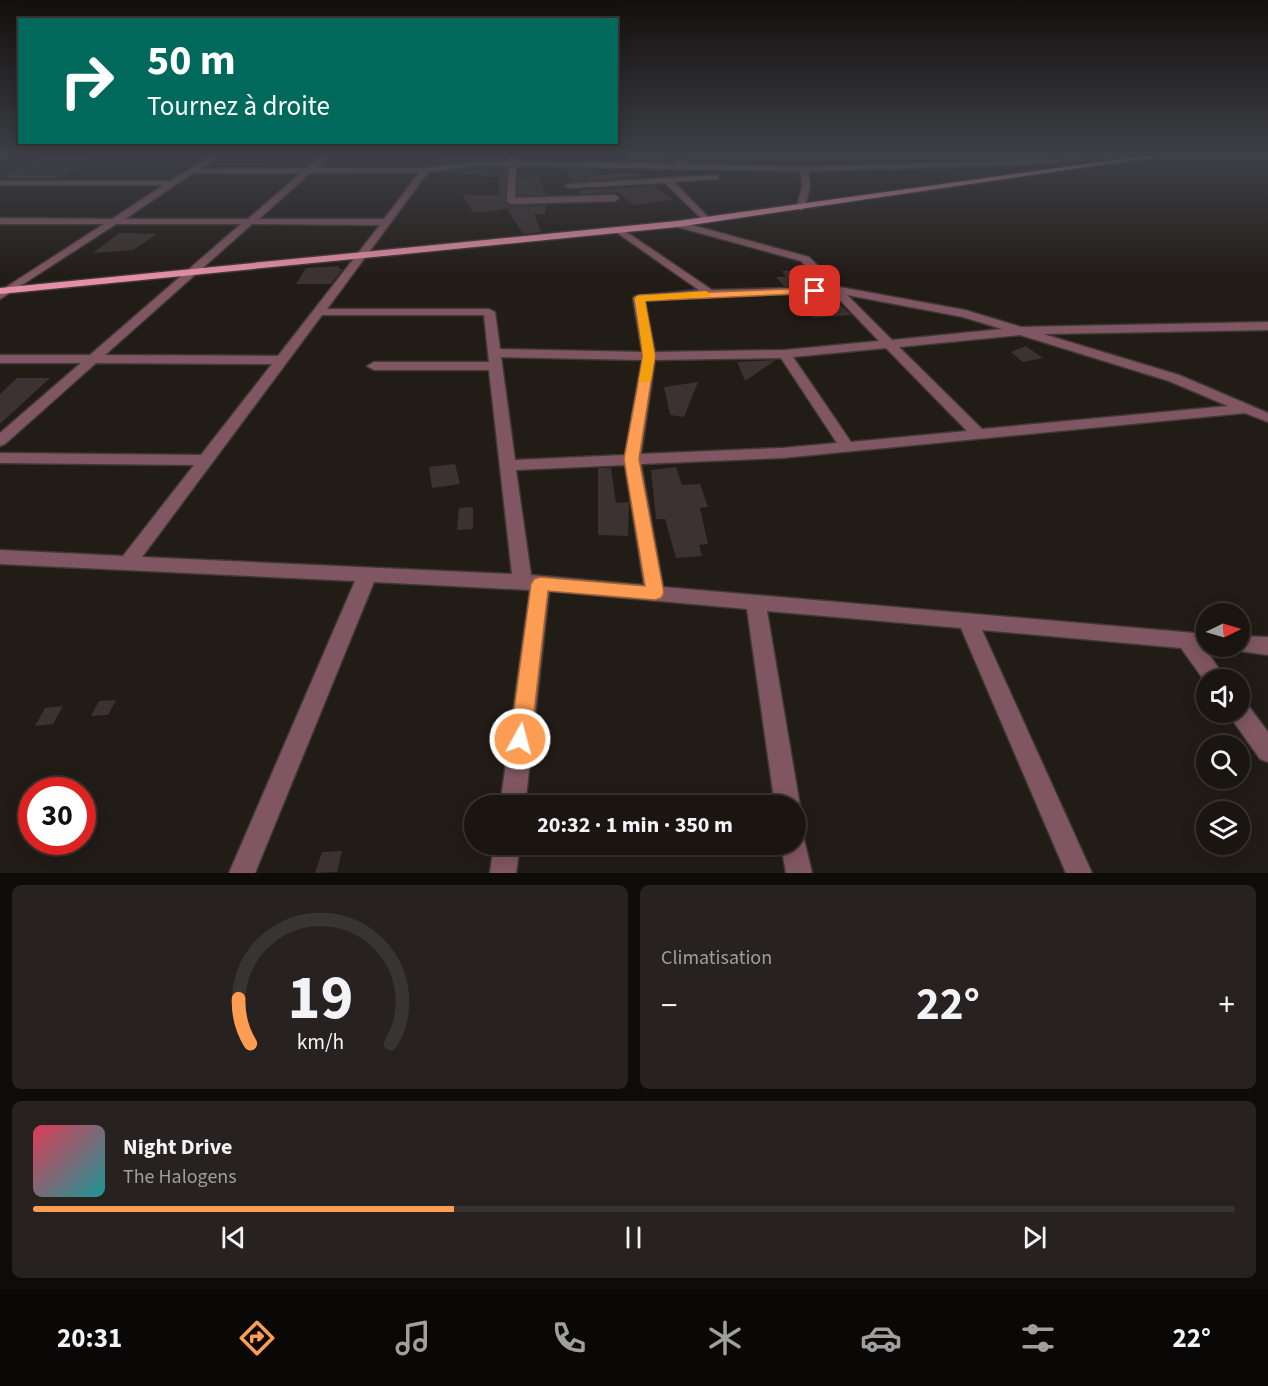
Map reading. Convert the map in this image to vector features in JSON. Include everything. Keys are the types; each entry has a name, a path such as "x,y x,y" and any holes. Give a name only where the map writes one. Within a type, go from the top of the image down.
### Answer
{"main road":[{"path":"5,291 677,224 879,196"}],"street":[{"path":"0,296 153,196"},
{"path":"0,441 279,196"},
{"path":"128,563 407,196"},
{"path":"511,196 511,201 615,198"},
{"path":"682,196 706,220"},
{"path":"801,207 804,196"},
{"path":"0,221 387,222"},
{"path":"677,224 806,259 979,435"},
{"path":"619,230 710,293"},
{"path":"655,593 632,459 649,356 639,298 710,293 836,290 965,314 1174,378 1268,418"},
{"path":"319,312 489,312 507,465 531,583 513,795"},
{"path":"374,366 495,359 785,354 1021,331 1268,326"},
{"path":"785,354 847,447"},
{"path":"0,359 282,360"},
{"path":"507,465 782,453 1245,409"},
{"path":"0,458 206,460"},
{"path":"0,557 531,583 1196,641"},
{"path":"242,873 367,575"},
{"path":"756,602 786,795"},
{"path":"968,621 1079,873"},
{"path":"1250,645 1268,646"},
{"path":"1248,723 1268,751"},
{"path":"503,873 505,855"},
{"path":"796,855 799,873"}],"building":[{"path":"463,196 505,196 505,201 510,206 546,205 545,214 534,214 541,232 523,234 507,209 473,213"},
{"path":"622,196 668,196 673,200 633,205"},
{"path":"119,233 157,234 133,250 93,253"},
{"path":"339,266 339,269 343,269 331,284 296,284 306,268"},
{"path":"800,270 807,280 813,279 819,285 784,286 776,277 786,277 782,271"},
{"path":"830,295 851,315 813,318 793,296"},
{"path":"1026,346 1043,358 1023,362 1011,352"},
{"path":"776,360 745,381 737,362"},
{"path":"17,378 50,378 0,424 0,394"},
{"path":"698,382 684,417 670,415 664,387"},
{"path":"455,464 460,484 432,488 429,467"},
{"path":"676,467 682,485 700,484 708,507 700,508 708,544 699,545 702,556 676,558 665,519 656,519 651,470"},
{"path":"598,468 611,468 616,503 629,502 628,536 598,535"},
{"path":"473,507 473,529 457,530 459,508"},
{"path":"116,700 108,715 91,716 99,701"},
{"path":"63,706 53,724 35,726 45,708"},
{"path":"342,851 337,872 315,873 322,852"}],"slow traffic":[{"path":"645,380 649,356 639,298 706,294"}],"route":[{"path":"520,739 540,584 655,593 632,459 649,356 639,298 710,293 815,291"}]}
